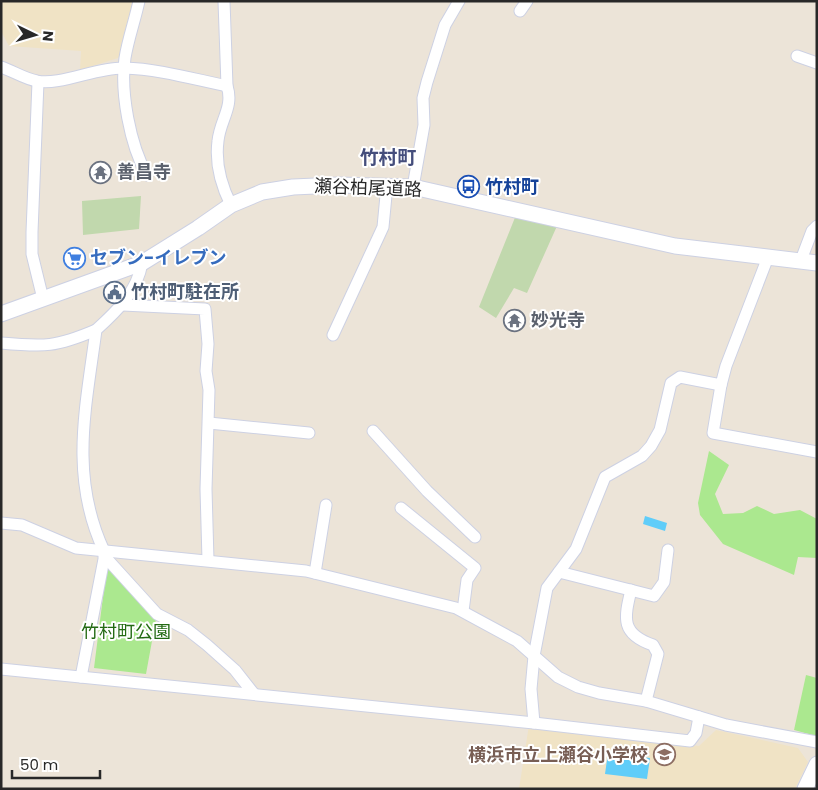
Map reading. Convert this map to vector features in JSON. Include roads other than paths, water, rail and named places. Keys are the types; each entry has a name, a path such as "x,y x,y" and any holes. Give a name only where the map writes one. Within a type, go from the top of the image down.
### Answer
{"main road":[{"name":"瀬谷柏尾道路","path":"1,314 142,262 198,228 230,204 262,192 293,186 387,185 413,187 462,196 675,246 768,258 817,262"},
{"path":"805,789 817,764"}],"street":[{"path":"139,1 124,68 127,111 133,141 140,163 147,175"},
{"path":"224,1 227,86 231,97 218,140 217,156 218,172 230,204"},
{"path":"413,187 424,125 423,98 426,82 445,25 459,1"},
{"path":"520,11 527,1"},
{"path":"797,56 817,63"},
{"path":"1,66 38,82 62,79 102,69 124,68 227,86"},
{"path":"38,82 32,254 43,299"},
{"path":"333,335 383,227 387,185"},
{"path":"801,260 812,231 817,226"},
{"path":"768,258 726,366 713,433 817,452"},
{"path":"1,343 40,347 66,343 96,330 123,306 140,274 142,262"},
{"path":"123,306 204,310 208,344 206,371 210,390 206,489 208,560"},
{"path":"96,330 82,446 82,469 85,494 104,551 108,560 157,614 188,630 207,645 235,670 254,694"},
{"path":"534,723 530,689 534,656 547,588 576,549 605,477 642,456 651,446 660,430 671,384 680,377 721,386"},
{"path":"209,422 309,433"},
{"path":"372,431 427,491 475,537"},
{"path":"315,573 326,505"},
{"path":"401,508 475,568 467,580 463,612"},
{"path":"1,523 22,525 76,548 208,560 315,573 463,612 517,641 558,677 578,687 599,693 646,701 726,725 817,742"},
{"path":"81,677 104,551"},
{"path":"559,572 654,596 664,582 669,551"},
{"path":"631,590 625,615 627,624 632,634 642,641 653,645 658,654 646,701"},
{"path":"1,669 534,723 690,741 696,733 699,717"}],"water":[{"path":"645,516 667,523 665,531 643,524"},
{"path":"608,753 650,758 647,779 605,774"}],"place":[{"name":"善昌寺","path":"101,172"},
{"name":"竹村町","path":"469,187"},
{"name":"セブン-イレブン","path":"74,258"},
{"name":"竹村町駐在所","path":"115,292"},
{"name":"妙光寺","path":"515,320"},
{"name":"横浜市立上瀬谷小学校","path":"664,755"}],"district":[{"name":"竹村町","path":"388,157"}],"park label":[{"name":"竹村町公園","path":"126,632"}]}
